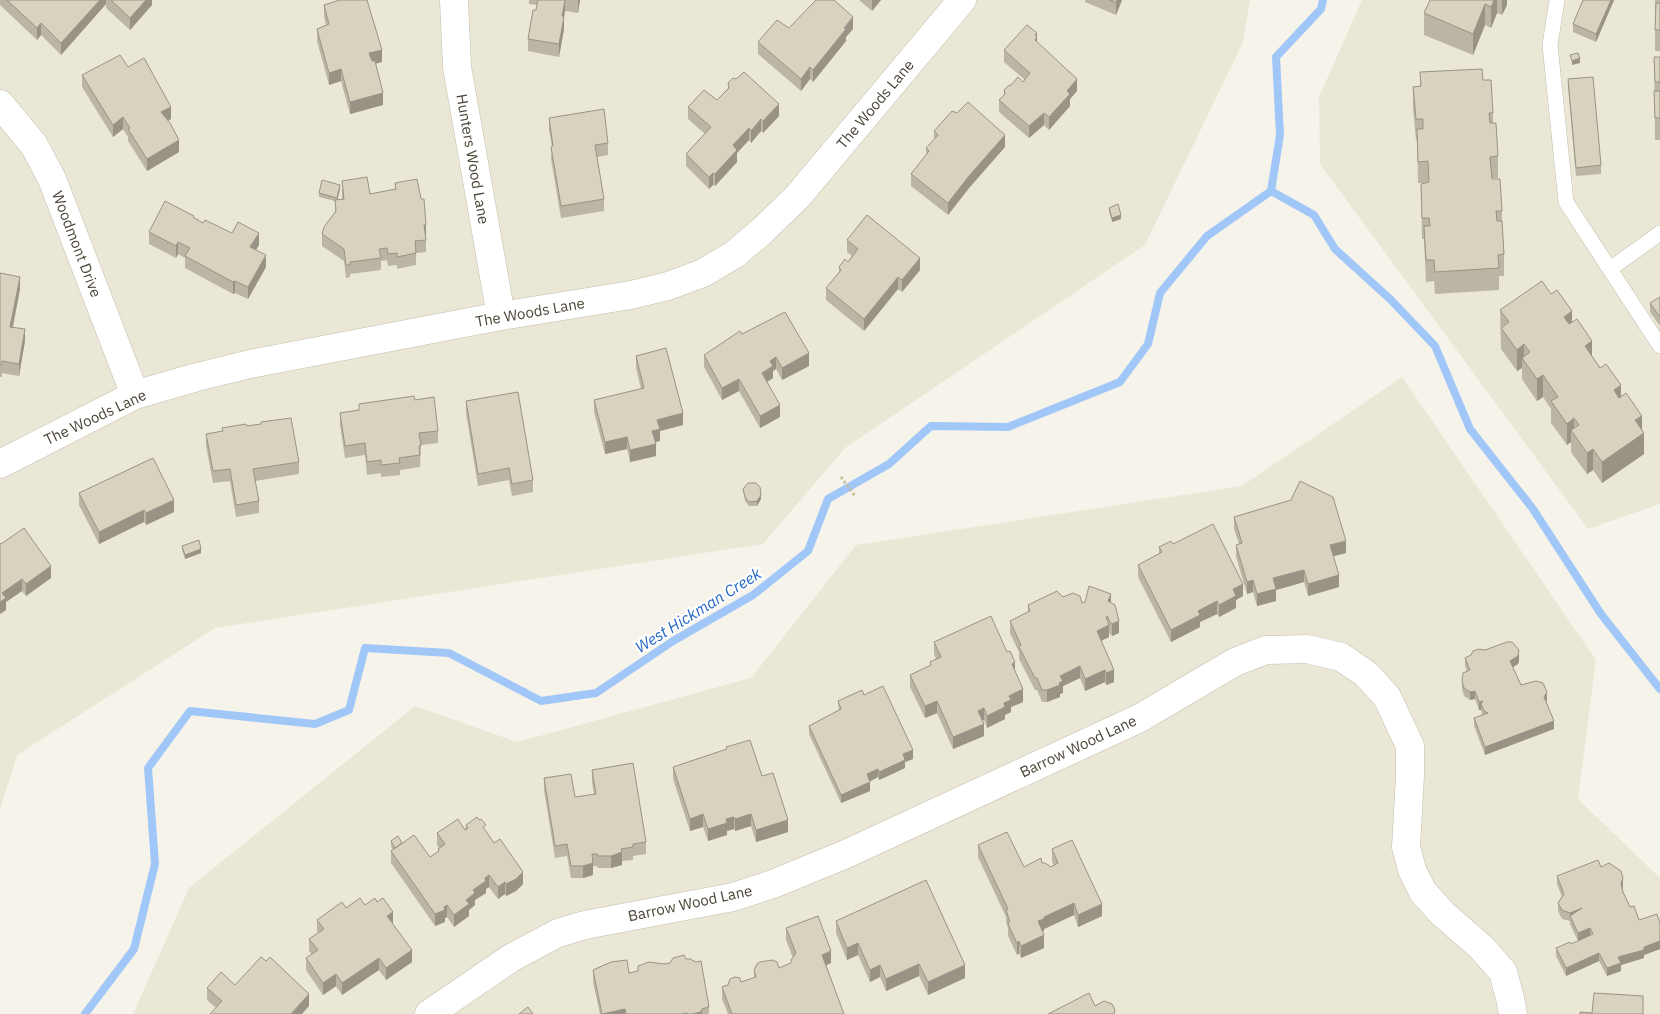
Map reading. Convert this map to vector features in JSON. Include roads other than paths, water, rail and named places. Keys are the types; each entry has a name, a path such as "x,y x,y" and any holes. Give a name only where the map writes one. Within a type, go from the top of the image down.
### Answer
{"street":[{"name":"Hunters Wood Lane","path":"454,0 457,67 501,316"},
{"name":"The Woods Lane","path":"0,464 134,395 197,377 250,364 501,316 631,295 668,286 703,273 735,254 762,232 798,196 962,0"},
{"name":"Woodmont Drive","path":"0,104 34,145 52,179 134,395"},
{"name":"Barrow Wood Lane","path":"429,1014 510,958 558,933 585,925 733,897 773,884 846,854 1140,718 1235,662 1266,650 1307,648 1341,657 1366,674 1387,697 1410,746 1406,847 1412,870 1424,892 1443,914 1482,948 1503,972 1513,1014"}],"lane":[{"path":"1557,0 1550,44 1566,202 1660,346"},
{"path":"1610,269 1660,233"}],"waterway":[{"name":"West Hickman Creek","path":"85,1014 134,949 155,864 148,768 190,711 315,724 349,710 365,648 449,653 541,701 596,693 673,641 753,595 808,551 828,499 889,464 931,426 1008,427 1120,382 1148,344 1160,293 1207,236 1271,191 1280,135 1276,57 1321,9 1323,0"},
{"path":"1271,191 1314,215 1335,249 1390,299 1435,346 1470,429 1533,509 1601,614 1660,689"}]}
